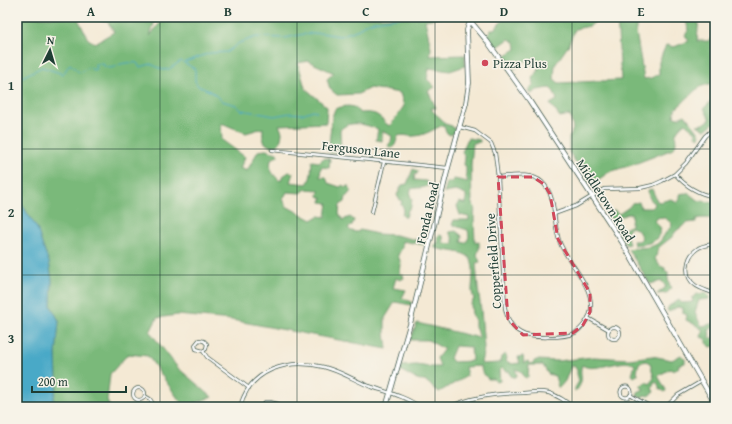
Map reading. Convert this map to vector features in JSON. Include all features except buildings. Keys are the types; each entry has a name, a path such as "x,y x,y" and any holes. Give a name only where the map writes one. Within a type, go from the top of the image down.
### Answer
{"street":[{"path":"642,17 648,17"},
{"name":"Fonda Road","path":"386,407 410,324 468,93 468,19"},
{"name":"Middletown Road","path":"468,19 529,100 592,196 633,260 715,404"},
{"name":"Copperfield Drive","path":"460,127 475,131 491,143 495,153 498,177 505,308 511,323 518,332 523,335 533,337 553,336 573,334 580,329 588,318"},
{"path":"554,214 576,206 604,189 633,189 647,187 675,174 686,163 705,136 715,127"},
{"name":"Ferguson Lane","path":"272,150 448,168"},
{"path":"372,212 384,162"},
{"path":"675,174 690,189 700,194 715,197"},
{"path":"498,177 529,176 541,181 550,194 556,231 562,249 590,293 591,302 588,318 609,330"},
{"path":"715,244 701,246 696,249 690,257 687,269 689,277 695,285 715,294"},
{"path":"614,327 618,328 621,332 620,336 615,340 611,339 608,336 609,330 614,327"},
{"path":"203,351 207,344 204,341 199,340 195,347 198,351 203,351 207,357 249,388"},
{"path":"240,407 244,395 249,388 256,380 269,370 282,365 298,364 324,367 420,407"},
{"path":"666,407 678,396 702,381"},
{"path":"630,395 630,388 627,386 622,388 621,392 623,396 628,397 630,395 651,407"},
{"path":"145,396 137,399 134,395 134,391 137,388 143,389 145,396 150,399 155,407"},
{"path":"449,407 479,396 542,392 560,398 572,407"},
{"path":"264,407 266,402 270,402 278,404 280,407"}],"highlighted area":[{"path":"498,177 533,177 544,184 550,194 558,239 590,293 590,312 583,325 573,333 523,335 508,319"}],"green space":[{"path":"17,17 77,17 88,39 95,43 114,32 108,22 89,17 156,17 150,36 163,19 167,17 442,17 425,20 431,48 430,56 465,55 465,66 450,71 429,68 427,79 435,87 428,91 436,108 431,108 445,124 452,126 455,130 454,133 450,135 447,133 443,125 418,136 398,136 395,145 391,149 388,145 391,142 392,136 382,131 382,141 376,140 378,129 353,124 340,130 341,151 333,153 328,152 332,117 335,109 348,106 355,108 359,113 375,114 390,126 404,106 400,93 370,88 358,94 337,95 330,89 327,79 334,73 308,61 298,63 305,88 327,107 326,123 279,125 282,132 280,142 277,146 272,146 267,145 264,141 263,128 246,133 221,123 222,140 245,157 240,168 247,171 258,151 266,150 277,153 278,156 271,159 270,166 273,174 280,181 283,176 289,172 293,173 290,182 307,184 311,176 312,161 319,162 324,158 330,159 329,168 321,167 320,177 326,177 328,183 340,187 343,185 345,187 349,186 351,191 346,197 345,202 340,205 339,214 343,220 350,217 354,220 352,225 348,228 351,231 357,232 360,230 377,234 395,235 426,242 425,245 402,241 402,248 398,255 401,264 400,274 403,275 404,278 400,280 396,278 393,288 406,290 402,298 412,302 411,305 395,302 385,318 387,349 232,320 177,315 157,318 150,332 178,368 212,397 184,407 148,356 128,354 110,374 107,401 110,407 52,407 57,382 56,354 59,321 51,306 52,280 49,262 37,228 17,197","holes":["306,189 319,190 318,196 322,198 321,202 328,203 326,217 319,216 312,220 286,206 283,199 287,192 301,193"]},
{"path":"506,17 601,17 590,26 575,29 568,46 555,65 554,79 559,83 621,80 617,17 636,17 636,32 644,79 651,78 659,74 659,62 666,45 674,47 689,41 685,35 688,31 687,24 685,22 686,17 699,17 697,41 708,41 715,36 715,83 707,84 697,89 675,109 674,117 678,118 685,115 700,134 699,138 696,136 696,132 685,123 677,131 676,143 673,149 609,172 591,185 569,152 569,138 573,129 570,115 560,117 550,104 557,100 554,92 550,88 537,90 531,94 528,90 534,84 532,78 539,70 526,60 516,68 510,70 501,58 516,49 515,42 509,39 495,49 486,36"},
{"path":"714,99 715,122 705,130 697,125 703,124 710,120 704,108"},
{"path":"468,138 480,140 480,142 473,143 471,165 472,204 475,207 475,243 479,242 477,255 480,262 476,263 484,348 481,363 500,363 501,357 505,354 507,358 506,361 512,364 520,363 518,357 523,356 524,363 528,361 531,364 536,360 558,361 593,357 629,359 652,356 672,360 681,355 685,359 685,363 678,365 679,367 674,371 670,369 658,376 666,390 665,392 660,389 657,382 654,382 652,388 654,392 641,398 637,395 638,392 644,389 640,386 647,382 649,384 654,378 650,363 646,361 639,363 637,372 639,374 634,377 632,375 635,365 630,363 623,362 594,368 582,365 580,386 575,391 579,381 577,370 574,366 571,366 565,381 559,388 555,376 548,374 543,365 529,365 528,377 526,378 523,376 522,372 515,369 517,375 516,377 512,377 509,373 510,371 505,371 502,368 499,371 500,381 496,382 494,379 488,379 482,372 481,366 465,367 467,376 439,392 427,382 414,378 400,370 402,366 416,365 440,367 437,358 444,349 428,340 410,340 417,323 480,338 475,327 475,319 472,315 471,304 474,299 472,291 472,261 466,255 435,248 434,245 438,243 437,237 439,235 443,236 443,243 453,244 453,239 449,232 456,231 462,236 461,242 466,243 469,237 468,230 452,225 454,220 469,220 469,217 460,215 457,206 459,202 466,204 466,195 456,191 444,193 447,182 452,182 454,179 468,182 466,176 466,166 464,165 465,158 462,152","holes":["455,346 471,347 472,361 453,362 450,358"]},
{"path":"413,169 418,171 417,174 415,174 414,180 426,181 429,185 411,189 411,207 408,210 406,217 404,217 402,214 404,209 401,204 402,201 397,195 402,185 407,184"},
{"path":"652,189 657,201 660,202 671,199 677,203 680,199 680,194 686,193 698,200 715,203 715,218 698,218 696,219 696,222 687,223 659,247 655,259 660,266 665,268 665,271 668,272 668,279 671,289 667,293 657,294 666,287 662,281 650,284 628,249 654,246 661,240 672,224 668,220 661,217 656,219 654,221 661,228 660,233 655,240 634,245 633,241 639,241 642,238 637,229 631,227 626,233 629,244 626,245 616,229 617,226 625,229 631,225 632,214 627,214 612,220 606,213 614,210 619,214 633,202 639,202 641,208 652,208 655,203 650,198 648,190"},
{"path":"706,293 709,296 709,299 699,300 695,312 702,326 715,323 715,326 709,330 710,338 715,338 715,346 711,347 706,343 706,339 701,337 703,330 686,320 687,315 683,313 683,308 677,307 669,312 667,310 669,306 679,300 682,303 693,302 692,298 697,294"}],"water":[{"path":"17,197 37,228 49,262 52,280 51,306 59,321 56,354 57,382 52,407 17,407"}],"waterway":[{"path":"185,62 210,53 227,52 239,43 256,37 285,38 304,34 321,33 340,36 359,29 363,25 374,21 402,17"},
{"path":"17,72 22,77 42,67 63,74 70,64 80,73 89,67 93,70 96,69 95,64 103,64 105,67 110,68 122,64 132,63 137,63 140,67 151,64 163,70 169,69 181,61 195,69 195,81 198,86 212,92 222,101 236,105 241,110 274,116 290,113 302,114 313,110 317,112"}],"place":[{"name":"Pizza Plus","path":"485,63"}]}
